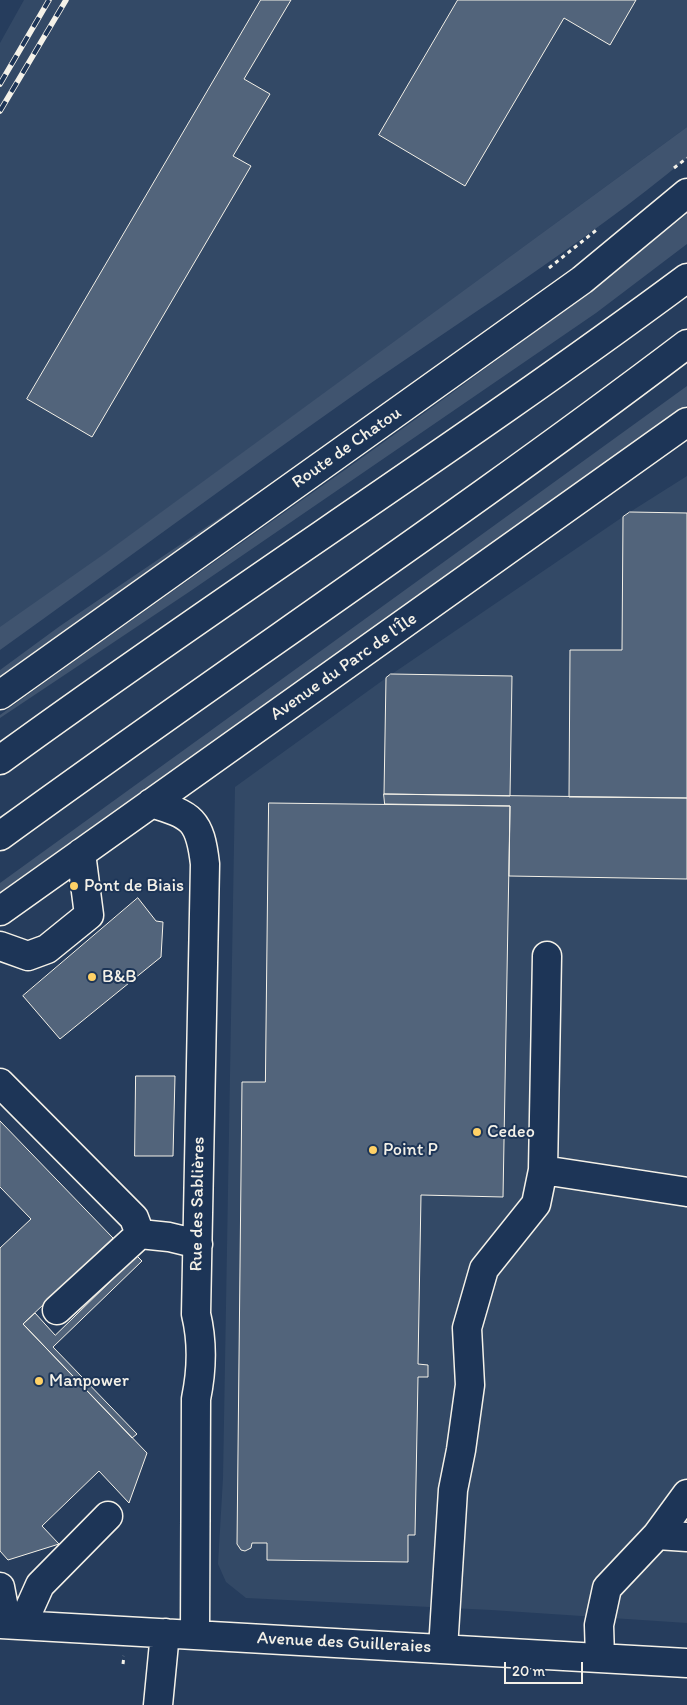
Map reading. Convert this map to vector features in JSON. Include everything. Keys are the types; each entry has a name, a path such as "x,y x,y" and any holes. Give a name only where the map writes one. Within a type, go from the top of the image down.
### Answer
{"main road":[{"name":"Route de Chatou","path":"0,695 582,280 687,193"},
{"path":"0,760 77,704 497,416 687,278"},
{"path":"0,836 162,718 579,426 687,344"},
{"name":"Avenue du Parc de l'Île","path":"0,911 687,422"},
{"name":"Rue des Sablières","path":"151,803 178,811 194,821 204,857 196,1314 201,1335 201,1375 196,1399 195,1634"},
{"path":"0,946 28,956 34,954 47,949 89,916 81,853"},
{"path":"443,1649 453,1490 462,1450 470,1385 467,1328 484,1269 536,1204 543,1170 547,956"},
{"path":"0,1082 134,1218 140,1234"},
{"path":"543,1170 687,1192"},
{"path":"57,1310 140,1234 169,1237 198,1244"},
{"path":"600,1658 599,1625 607,1588 657,1535 687,1494"},
{"path":"10,1625 40,1585 108,1516"},
{"path":"657,1535 687,1537"},
{"path":"0,1587 10,1625"},
{"name":"Avenue des Guilleraies","path":"10,1625 687,1663"},
{"path":"158,1705 165,1633"}],"shaded area":[{"path":"24,0 687,0 687,127 42,600 0,628 0,43"},
{"path":"687,127 687,158 647,190 522,281 307,428 0,650 0,627 104,554"},
{"path":"687,214 687,244 596,313 189,592 0,718 0,715 86,653 519,344"},
{"path":"472,347 0,685 0,670 60,626"},
{"path":"687,386 687,405 0,895 0,883"},
{"path":"687,476 687,1623 491,1610 246,1598 226,1582 218,1564 223,1478 235,787 386,678 630,512"}],"building":[{"path":"261,0 291,0 244,79 270,94 233,156 251,166 92,437 27,399"},
{"path":"458,0 636,0 610,45 564,18 465,186 379,135"},
{"path":"630,512 687,513 687,798 569,797 570,650 622,650 623,517"},
{"path":"391,674 512,676 510,796 384,794 386,678"},
{"path":"384,794 687,798 687,879 509,876 510,806 385,804"},
{"name":"Point P","path":"269,803 510,806 503,1197 421,1195 418,1364 428,1365 428,1377 418,1377 415,1535 408,1535 408,1562 267,1560 267,1543 252,1543 251,1548 245,1551 241,1550 237,1544 242,1082 265,1082"},
{"name":"B&B","path":"138,898 156,921 163,922 161,957 60,1039 23,996"},
{"path":"136,1076 175,1076 173,1156 135,1156"},
{"name":"Manpower","path":"0,1121 113,1238 23,1324 147,1453 129,1503 99,1471 42,1526 59,1544 8,1560 0,1551 0,1248 31,1219 0,1187"},
{"path":"137,1256 142,1261 53,1347 137,1434 132,1438 23,1324 35,1313 55,1335"}],"railway":[{"path":"0,84 49,0"},
{"path":"0,111 66,0"}],"place":[{"name":"Pont de Biais","path":"74,886"},
{"name":"B&B","path":"92,977"},
{"name":"Cedeo","path":"477,1132"},
{"name":"Point P","path":"373,1150"},
{"name":"Manpower","path":"39,1381"}]}
